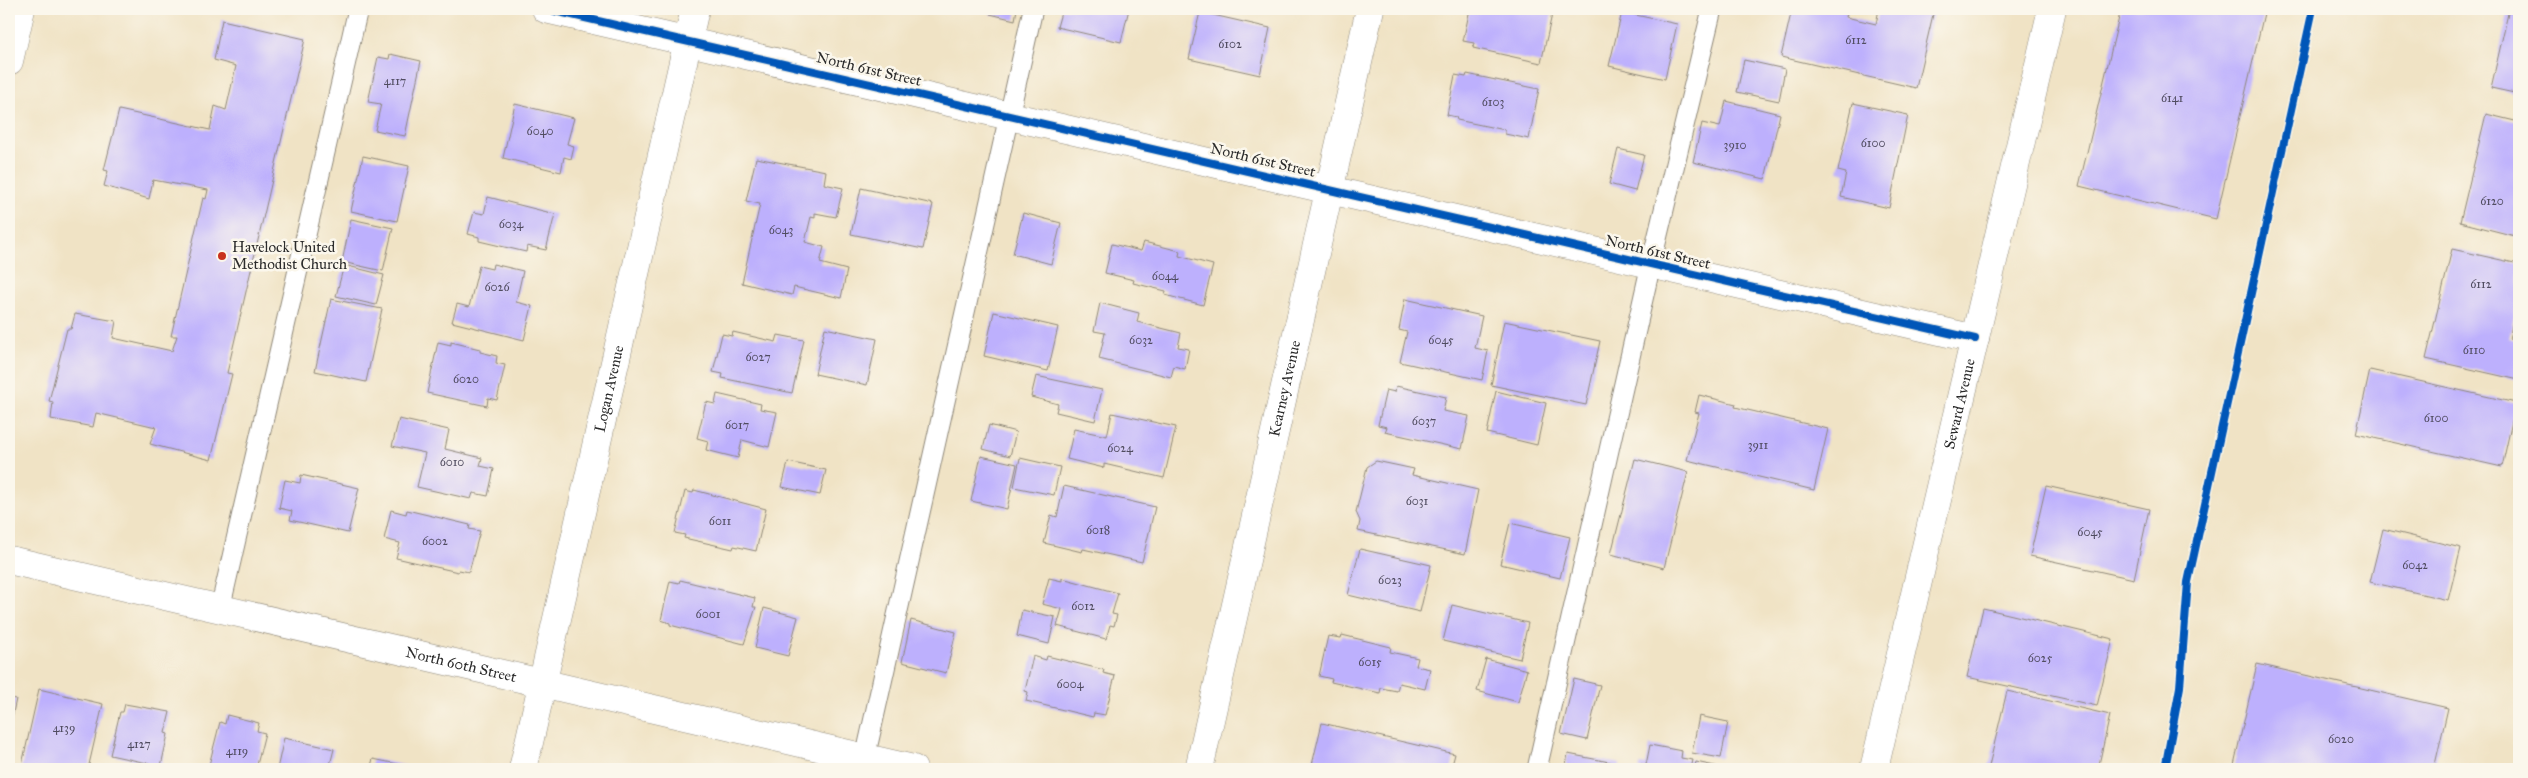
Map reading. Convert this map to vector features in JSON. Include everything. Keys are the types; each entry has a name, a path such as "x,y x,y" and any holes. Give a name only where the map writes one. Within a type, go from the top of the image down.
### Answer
{"street":[{"path":"9,60 21,9"},
{"name":"North 61st Street","path":"546,9 1975,339"},
{"name":"Logan Avenue","path":"523,769 694,9"},
{"name":"Kearney Avenue","path":"1198,769 1327,189 1370,9"},
{"name":"Seward Avenue","path":"1874,769 2052,9"},
{"name":"North 60th Street","path":"9,560 913,769"}],"lane":[{"path":"220,609 358,9"},
{"path":"865,758 1033,9"},
{"path":"1537,769 1651,264 1712,9"}],"building":[{"path":"991,9 1017,9 1015,20 990,14"},
{"path":"1062,9 1129,9 1121,42 1057,27"},
{"path":"1470,9 1553,10 1541,63 1473,48 1474,43 1463,41"},
{"path":"1792,9 1848,9 1846,17 1876,24 1879,9 1934,10 1916,88 1781,57"},
{"path":"2121,9 2265,9 2216,219 2079,186"},
{"path":"2509,9 2519,9 2519,94 2491,88"},
{"path":"1200,12 1270,28 1260,75 1189,59"},
{"path":"1622,12 1677,24 1665,79 1609,66"},
{"name":"Havelock United Methodist Church","path":"222,20 305,39 227,373 232,374 211,460 150,444 156,427 96,413 93,427 51,419 53,402 49,401 67,329 71,329 75,314 116,321 113,338 172,351 177,336 171,336 203,198 206,199 208,190 153,180 149,199 104,186 108,171 104,170 119,110 210,130 215,106 226,110 236,66 214,60"},
{"path":"390,54 421,61 405,136 375,130 381,104 368,102 378,57 389,59"},
{"path":"1744,60 1785,69 1779,101 1737,92"},
{"path":"1467,74 1539,89 1529,139 1505,134 1505,130 1457,120 1456,117 1447,115 1455,75 1466,77"},
{"path":"1726,101 1780,114 1765,179 1693,162 1702,123 1720,127"},
{"path":"1853,103 1908,115 1889,208 1841,197 1846,173 1838,171"},
{"path":"515,104 574,118 567,144 574,146 571,159 564,157 561,172 503,158"},
{"path":"2486,114 2519,122 2519,237 2460,222"},
{"path":"1618,149 1644,155 1635,191 1609,184"},
{"path":"363,156 409,166 397,221 351,211"},
{"path":"756,158 826,171 824,184 843,188 836,217 815,213 815,218 811,217 805,242 824,247 820,263 847,270 841,298 794,287 792,295 742,283 760,204 746,201"},
{"path":"861,188 933,204 923,249 851,234"},
{"path":"488,197 555,214 546,250 527,246 526,252 479,241 479,237 468,234 474,212 484,214"},
{"path":"1023,213 1061,223 1051,264 1013,254"},
{"path":"351,219 393,228 383,271 342,262"},
{"path":"1144,242 1180,251 1179,256 1213,265 1203,305 1165,295 1166,291 1133,283 1134,280 1105,273 1112,244 1141,251"},
{"path":"2452,249 2519,264 2519,304 2517,303 2509,339 2519,342 2519,380 2426,359"},
{"path":"493,264 523,271 516,302 532,306 524,340 452,322 457,304 469,307 479,266 492,269"},
{"path":"344,265 384,275 376,305 336,296"},
{"path":"331,299 382,309 366,382 315,371"},
{"path":"1405,299 1482,316 1475,348 1488,351 1482,380 1400,362 1407,332 1399,330"},
{"path":"1100,303 1139,313 1137,322 1181,333 1178,347 1189,349 1185,369 1174,366 1171,377 1099,359 1105,333 1094,331"},
{"path":"994,312 1058,327 1048,371 984,356"},
{"path":"1504,321 1600,341 1586,405 1491,385"},
{"path":"825,328 877,339 867,385 815,374"},
{"path":"733,332 776,342 778,335 804,340 792,393 722,378 723,374 713,372 722,334 732,336"},
{"path":"438,342 451,345 451,342 480,349 480,352 497,356 496,363 505,365 497,400 488,398 487,406 427,393"},
{"path":"2370,370 2516,403 2502,467 2356,434"},
{"path":"1036,376 1102,390 1095,421 1056,412 1058,404 1031,397"},
{"path":"1396,386 1446,397 1443,411 1469,416 1462,449 1385,432 1387,427 1378,425 1386,390 1395,392"},
{"path":"1496,391 1546,403 1537,445 1487,433"},
{"path":"717,394 761,404 760,409 777,412 769,447 742,440 738,458 706,450 708,441 697,438 706,402 715,404"},
{"path":"1699,395 1736,404 1735,407 1828,429 1814,490 1687,460 1699,413 1695,412"},
{"path":"1112,413 1176,427 1164,478 1104,464 1104,468 1067,459 1074,429 1107,436"},
{"path":"399,419 449,430 445,449 482,458 480,466 494,469 488,496 473,493 471,499 417,487 425,453 392,446"},
{"path":"989,425 1016,432 1010,456 983,449"},
{"path":"981,456 1017,464 1007,509 971,501"},
{"path":"1020,458 1060,467 1054,495 1014,487"},
{"path":"1635,459 1688,472 1664,568 1611,554"},
{"path":"1376,461 1414,469 1412,475 1478,490 1465,554 1358,531 1360,521 1356,512 1367,467"},
{"path":"788,462 826,470 820,495 782,487"},
{"path":"301,475 359,488 348,533 290,520 292,511 279,508 285,480 300,483"},
{"path":"1064,486 1155,507 1142,562 1083,549 1082,552 1044,543 1051,515 1057,517"},
{"path":"2046,486 2149,509 2134,579 2030,556"},
{"path":"694,490 766,509 756,551 734,546 733,549 684,538 685,535 675,533 685,491 693,493"},
{"path":"391,510 406,514 407,510 470,525 469,529 480,531 469,572 459,570 458,572 396,558 400,543 384,539"},
{"path":"1510,523 1570,537 1560,578 1500,564"},
{"path":"2383,529 2461,548 2448,600 2370,582"},
{"path":"1360,549 1431,565 1420,612 1348,595"},
{"path":"1049,578 1062,581 1062,578 1118,593 1112,614 1117,615 1114,626 1110,625 1106,639 1057,626 1062,609 1042,604"},
{"path":"680,580 755,598 753,607 756,607 744,644 670,625 670,623 661,620 670,581 679,583"},
{"path":"1452,605 1528,623 1520,659 1443,641"},
{"path":"764,608 798,617 788,656 755,648"},
{"path":"1983,608 2113,639 2097,706 1967,677"},
{"path":"1022,610 1055,617 1049,644 1017,636"},
{"path":"911,620 956,632 946,673 902,662"},
{"path":"1342,635 1391,647 1390,652 1418,658 1416,666 1430,669 1425,689 1399,683 1397,691 1381,688 1380,693 1331,682 1332,679 1319,676 1328,636 1341,638"},
{"path":"1033,656 1046,660 1047,656 1104,670 1103,673 1115,676 1105,715 1094,713 1093,717 1026,701 1028,692 1025,691"},
{"path":"1486,659 1527,670 1518,702 1477,691"},
{"path":"2257,664 2448,708 2434,769 2233,769"},
{"path":"1574,679 1600,685 1587,740 1561,734"},
{"path":"39,689 103,704 88,769 21,769"},
{"path":"2007,691 2110,715 2098,769 2002,769 1989,766"},
{"path":"9,698 16,699 10,727 9,727"},
{"path":"125,704 170,712 165,733 168,734 161,766 110,755 120,712 123,712"},
{"path":"227,715 259,723 257,731 265,733 256,769 208,769 220,722 225,724"},
{"path":"1699,716 1728,722 1721,758 1692,753"},
{"path":"1322,723 1455,754 1451,769 1311,769"},
{"path":"284,738 334,749 329,769 277,769"},
{"path":"1650,745 1682,751 1681,758 1693,760 1691,769 1639,769 1641,764 1646,765"},
{"path":"1568,754 1620,764 1619,769 1565,769"},
{"path":"373,759 417,768 417,769 370,769"},
{"path":"1696,762 1724,768 1724,769 1694,769"}],"cycle path":[{"path":"546,9 1975,339"},
{"path":"2165,769 2180,687 2188,582 2313,9"}],"place":[{"name":"Havelock United Methodist Church","path":"222,256"}]}
